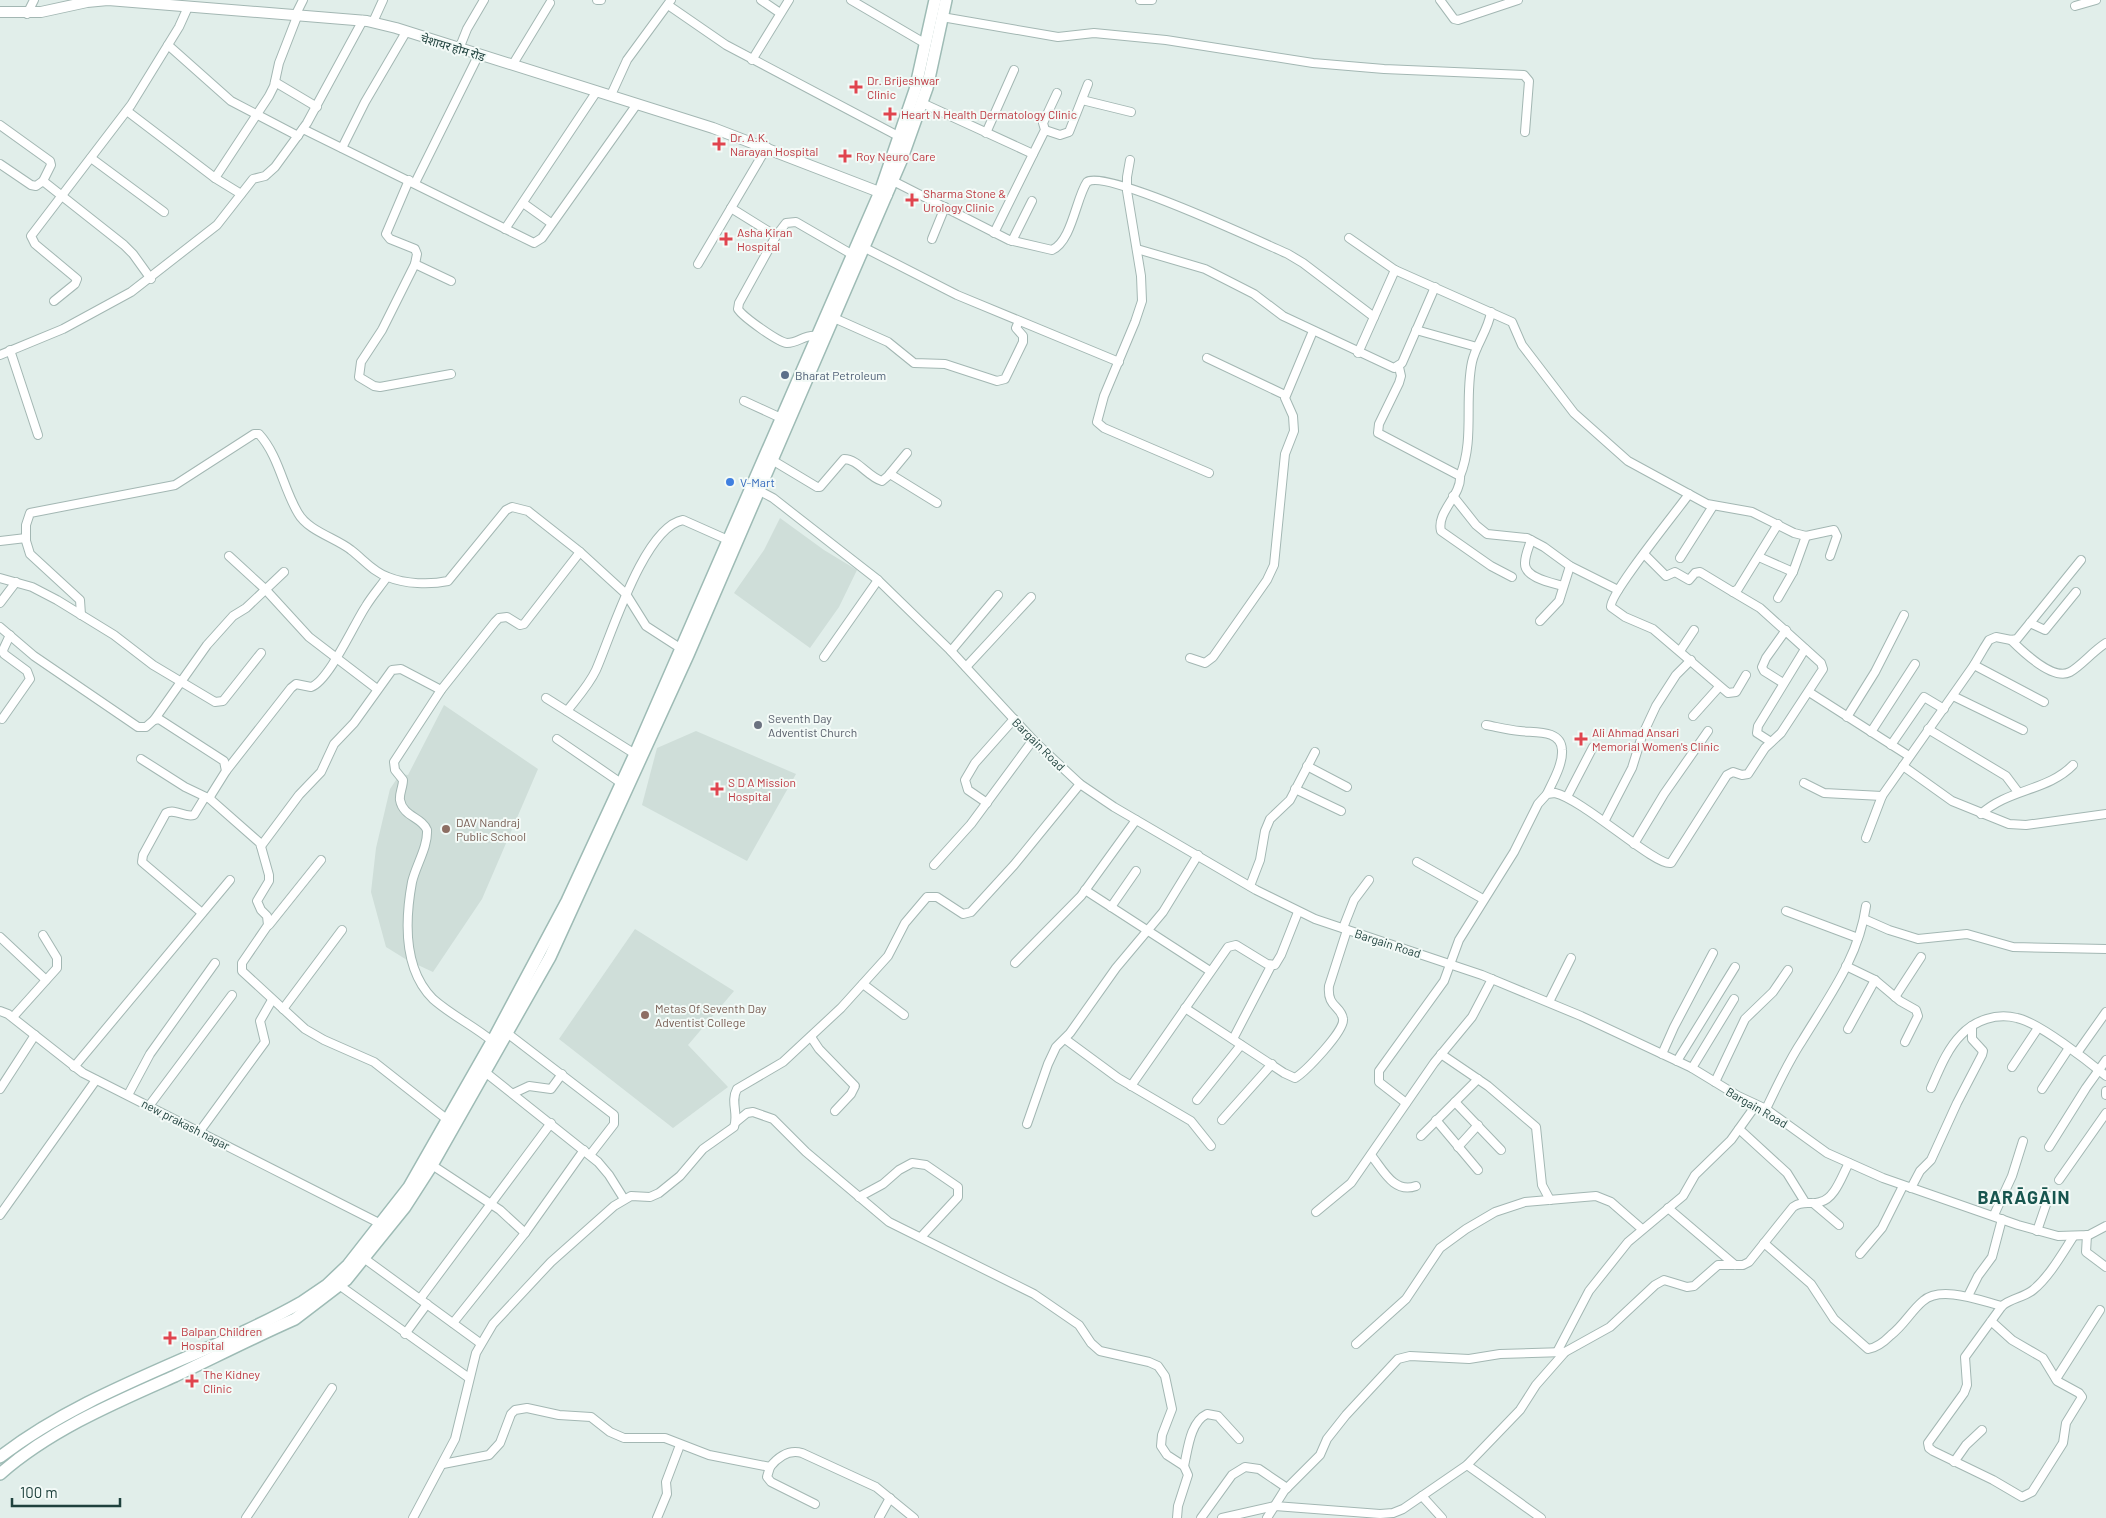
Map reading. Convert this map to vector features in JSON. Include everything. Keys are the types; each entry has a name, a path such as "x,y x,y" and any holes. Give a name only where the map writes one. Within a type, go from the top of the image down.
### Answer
{"main road":[{"path":"0,1474 11,1464 46,1440 101,1410 295,1319 339,1285 365,1259 405,1207 432,1166 492,1041 567,901 635,754 728,540 772,460 865,248 884,194 926,44 935,0"},
{"path":"0,1457 35,1432 85,1405 302,1302 340,1274 382,1224 409,1187 485,1072 574,906 688,655 781,418 853,255 884,194 893,181 922,103 946,0"}],"street":[{"path":"27,14 34,0"},
{"name":"चेशायर होम रोड","path":"0,12 27,14 99,0 368,21 611,95 767,148 884,194"},
{"path":"215,178 275,82 279,63 303,0"},
{"path":"0,355 96,312 151,279 217,226 253,180 270,173 300,133 368,21 383,0"},
{"path":"459,48 466,29 484,0"},
{"path":"762,0 780,13"},
{"path":"752,60 789,0"},
{"path":"852,0 926,44"},
{"path":"1140,0 1152,0"},
{"path":"1440,0 1454,19 1458,20 1518,0"},
{"path":"2075,6 2096,0"},
{"path":"611,95 627,60 670,2 706,33 752,60 900,137"},
{"path":"513,64 550,3"},
{"path":"54,301 75,284 77,279 35,244 31,236 127,111 168,45 188,7"},
{"path":"942,17 1058,37 1094,33 1166,40 1314,63 1384,70 1524,75 1529,81 1525,132"},
{"path":"342,148 365,102 406,32"},
{"path":"168,45 231,101 256,115 342,148 534,243 542,238 637,104"},
{"path":"451,374 380,387 374,386 359,377 361,362 382,330 415,264 417,254 415,249 390,239 386,234 479,54"},
{"path":"986,133 1014,70"},
{"path":"275,82 317,107"},
{"path":"1045,130 1065,135 1071,127 1088,84"},
{"path":"505,230 597,91"},
{"path":"994,233 1045,130 1043,123 1057,93"},
{"path":"1082,100 1131,112"},
{"path":"922,103 1033,154"},
{"path":"127,111 215,178 241,194"},
{"path":"0,125 50,161 51,165 43,181 36,186 31,185 0,164"},
{"path":"698,264 767,148"},
{"path":"91,158 164,212"},
{"path":"1130,160 1126,185 1142,285 1142,301 1097,416 1100,426 1209,474"},
{"path":"893,181 1012,241 1047,249 1055,248 1069,226 1087,182 1093,179 1126,185 1288,254 1312,269 1374,317"},
{"path":"43,181 129,250 151,279"},
{"path":"1012,241 1032,200"},
{"path":"523,203 551,223"},
{"path":"932,239 945,207"},
{"path":"730,208 776,236"},
{"path":"818,336 806,335 792,342 780,341 738,308 738,303 776,236 786,223 796,222 853,255"},
{"path":"1349,238 1395,270 1512,322 1522,345 1580,420 1628,461 1713,506 1752,512 1794,533 1806,536 1831,530 1836,531 1837,536 1830,556"},
{"path":"865,248 957,295 1119,362"},
{"path":"1137,249 1205,269 1254,294 1283,316 1388,367 1398,367"},
{"path":"415,264 451,281"},
{"path":"1358,353 1395,270"},
{"path":"1435,287 1398,367 1399,383 1379,424 1378,432 1460,476"},
{"path":"1491,312 1487,330 1477,347 1471,370 1468,448 1453,496 1441,521 1441,531 1491,566 1512,577"},
{"path":"834,318 888,342 914,363 945,364 997,381 1005,379 1023,342 1023,336 1016,328 1019,321"},
{"path":"1416,330 1477,347"},
{"path":"1190,658 1205,663 1213,657 1272,572 1280,530 1285,454 1294,431 1295,422 1285,398 1313,331"},
{"path":"10,350 38,435"},
{"path":"1207,358 1286,395"},
{"path":"744,401 781,418"},
{"path":"81,615 80,600 36,562 26,548 28,517 34,510 175,485 254,434 259,434 270,449 298,514 387,577 431,583 448,581 457,573 506,510 512,506 528,511 580,552 626,594 646,626 680,648"},
{"path":"772,460 820,487 844,459 853,462 876,479 882,481 907,452"},
{"path":"890,474 937,503"},
{"name":"Bargain Road","path":"755,488 773,498 878,580 951,651 1033,740 1080,784 1136,820 1250,886 1298,912 1492,979 1549,1002 1662,1054 1692,1068 1766,1109 1814,1144 1849,1164 1907,1187 2037,1231 2073,1237 2087,1235 2106,1226"},
{"path":"1689,494 1618,590 1610,604 1614,610 1650,627 1680,650 1719,686 1733,694 1746,676"},
{"path":"1453,496 1476,525 1487,534 1519,536 1531,540 1570,566 1618,590"},
{"path":"1680,558 1713,506"},
{"path":"567,711 596,671 626,594 652,546 678,521 690,521 728,540"},
{"path":"1733,592 1738,589 1778,524"},
{"path":"1778,598 1793,572 1806,536"},
{"path":"0,541 26,538"},
{"path":"1531,540 1525,563 1527,570 1536,577 1563,586"},
{"path":"492,1041 441,1005 429,994 423,987 414,964 407,931 412,882 427,830 422,823 408,815 401,804 403,780 395,770 394,762 441,690 499,618 507,617 520,625 527,621 580,552"},
{"path":"1547,794 1555,792 1568,797 1605,820 1634,844 1663,862 1671,863 1727,775 1733,772 1746,776 1771,742 1781,733 1809,692 1823,666 1760,608 1700,572 1695,573 1689,580 1675,572 1666,576 1644,555"},
{"path":"229,556 265,589 309,637 377,689"},
{"path":"1759,557 1793,572"},
{"path":"1866,838 1882,796 1953,696 1989,640 1996,637 2011,640 2017,639 2081,560"},
{"path":"1540,621 1556,606 1570,566"},
{"path":"0,627 34,656 138,727 146,727 154,720 207,645 233,616 246,608 284,572"},
{"path":"202,913 142,862 166,813 175,811 186,816 194,815 291,688 296,684 314,686 336,658 359,621 364,608 387,577"},
{"path":"0,578 47,594 114,635 153,665 215,702 223,701 261,653"},
{"path":"824,657 878,580"},
{"path":"0,603 16,582"},
{"path":"2030,623 2045,630 2076,592"},
{"path":"951,651 998,595"},
{"path":"966,667 1031,597"},
{"path":"1847,717 1875,672 1904,615"},
{"path":"1680,650 1694,630"},
{"path":"1783,683 1764,672 1762,667 1766,658 1786,630"},
{"path":"2,719 30,679 27,671 4,654 3,650 10,636"},
{"path":"2011,640 2025,654 2051,671 2064,674 2071,672 2088,655 2106,643"},
{"path":"1771,742 1757,730 1783,683 1805,649"},
{"path":"1605,820 1632,768 1642,736 1656,706 1676,676 1691,660"},
{"path":"1871,732 1915,664"},
{"path":"1974,665 2044,702"},
{"path":"262,846 299,795 321,772 334,744 354,723 392,670 397,668 441,690"},
{"path":"1693,716 1719,686"},
{"path":"1809,692 1909,756"},
{"path":"1953,696 2022,730"},
{"path":"1891,745 1924,697 1944,709"},
{"path":"546,698 635,754"},
{"path":"154,720 163,721 220,758 227,766 226,771"},
{"path":"987,803 968,790 965,780 975,764 1014,720"},
{"path":"1406,1103 1379,1082 1378,1071 1439,989 1448,972 1458,940 1514,852 1538,804 1547,794 1562,755 1561,744 1558,739 1542,732 1519,731 1486,725"},
{"path":"1928,729 2006,776 2018,792"},
{"path":"1634,844 1664,794 1708,731"},
{"path":"557,740 622,783"},
{"path":"934,864 987,803 1033,740"},
{"path":"1568,797 1593,747"},
{"path":"1250,886 1260,860 1265,831 1270,819 1287,803 1315,752"},
{"path":"141,760 185,788 208,798 257,838 262,846 269,881 257,901 261,910 267,916 268,925"},
{"path":"1982,814 1992,804 2018,792 2054,781 2072,765"},
{"path":"1307,766 1347,787"},
{"path":"1903,766 1952,801 2016,826 2106,814"},
{"path":"1804,783 1830,794 1882,796"},
{"path":"736,1122 733,1100 736,1089 778,1065 811,1037 888,956 905,923 927,897 936,897 963,914 971,912 1014,865 1080,784"},
{"path":"1295,789 1342,811"},
{"path":"1015,963 1085,890 1136,820"},
{"path":"1027,1124 1056,1046 1065,1038 1116,968 1167,907 1198,856"},
{"path":"321,860 268,925 240,968 244,975 272,1000 314,1034 374,1062 451,1123"},
{"path":"1417,862 1483,899"},
{"path":"1111,907 1136,872"},
{"path":"74,1067 230,880"},
{"path":"1185,1008 1295,1078 1341,1030 1343,1018 1330,1001 1328,995 1354,900 1369,880"},
{"path":"1085,890 1210,972"},
{"path":"1766,1109 1795,1052 1828,1001 1846,966 1858,938 1866,906"},
{"path":"1786,910 1858,938"},
{"path":"1233,1039 1271,966 1278,961 1298,912"},
{"path":"1864,919 1889,930 1918,939 1967,934 2013,947 2106,949"},
{"path":"283,1009 342,930"},
{"path":"12,1017 54,972 58,962 43,935"},
{"path":"0,937 46,980"},
{"path":"1131,1086 1210,972 1232,945 1241,947 1271,966"},
{"path":"1662,1054 1713,953"},
{"path":"1895,997 1921,957"},
{"path":"1549,1002 1571,958"},
{"path":"128,1095 150,1054 216,963"},
{"path":"1846,966 1875,980 1895,997 1918,1012 1905,1042"},
{"path":"1677,1061 1735,968"},
{"path":"1715,1082 1745,1019 1773,992 1788,970"},
{"path":"1316,1212 1351,1183 1441,1054 1472,1017 1492,979"},
{"path":"1848,1029 1875,980"},
{"path":"863,984 904,1015"},
{"path":"149,1106 232,995"},
{"path":"1692,1068 1734,999"},
{"path":"200,1131 265,1042 260,1021 272,1000"},
{"name":"new prakash nagar","path":"0,1011 12,1017 74,1067 96,1080 382,1224"},
{"path":"2076,1053 2106,1012"},
{"path":"1931,1088 1951,1048 1961,1035 1972,1026 1990,1018 2004,1017 2025,1020 2069,1048 2106,1076"},
{"path":"1860,1254 1882,1228 1907,1187 1931,1160 1957,1103 1982,1055 1980,1047 1972,1039 1972,1026"},
{"path":"2012,1067 2038,1028"},
{"path":"453,1323 587,1153 614,1124 614,1115 507,1033"},
{"path":"0,1089 35,1035"},
{"path":"811,1037 819,1049 855,1086 852,1094 835,1112"},
{"path":"1065,1038 1131,1086 1191,1121 1211,1146"},
{"path":"1198,1100 1241,1044"},
{"path":"2042,1089 2069,1048"},
{"path":"1441,1054 1478,1079 1536,1127 1542,1185 1550,1200"},
{"path":"2049,1147 2106,1060"},
{"path":"1222,1120 1272,1064"},
{"path":"485,1072 551,1123 604,1168 624,1199"},
{"path":"514,1094 528,1086 551,1089 562,1074"},
{"path":"1421,1136 1478,1079"},
{"path":"0,1215 96,1080"},
{"path":"1455,1102 1501,1150"},
{"path":"1222,1518 1275,1506 1329,1515 1400,1515 1422,1496 1467,1465 1520,1410 1561,1352 1589,1291 1628,1242 1683,1196 1695,1175 1711,1162 1739,1129 1756,1104"},
{"path":"413,1518 443,1464 459,1429 469,1378 480,1343 493,1324 551,1262 624,1199 631,1196 650,1197 664,1189 680,1176 703,1149 734,1126 736,1122 753,1112 773,1119 806,1152 889,1222 1034,1294 1079,1326 1091,1343 1100,1351 1149,1362 1158,1366 1165,1376 1172,1409 1162,1435 1161,1446 1167,1455 1184,1466 1188,1475 1178,1506 1177,1518"},
{"path":"2060,1180 2106,1112"},
{"path":"1436,1120 1478,1170"},
{"path":"405,1334 424,1302 551,1123"},
{"path":"1458,1147 1478,1125"},
{"path":"1739,1129 1788,1173 1809,1202 1839,1225"},
{"path":"1994,1215 2012,1176 2023,1142"},
{"path":"1371,1155 1397,1186 1406,1188 1416,1186"},
{"path":"859,1198 883,1184 905,1166 912,1163 926,1166 958,1187 959,1193 958,1197 921,1237"},
{"path":"1267,1518 1287,1488 1320,1455 1332,1432 1346,1415 1398,1360 1410,1356 1469,1359 1500,1354 1561,1352 1610,1327 1655,1284 1664,1280 1687,1287 1694,1286 1718,1265 1736,1266 1750,1262 1793,1207 1809,1202 1821,1202 1829,1198 1849,1164"},
{"path":"432,1166 492,1204 525,1233"},
{"path":"1356,1344 1406,1299 1430,1261 1450,1240 1495,1212 1525,1202 1596,1196 1604,1198 1642,1229"},
{"path":"2037,1231 2049,1196"},
{"path":"1668,1208 1736,1266"},
{"path":"1968,1296 1978,1276 1992,1257 2002,1219"},
{"path":"2087,1235 2086,1252 2106,1267"},
{"path":"1991,1321 2012,1340 2043,1358 2056,1379 2063,1386 2079,1393 2082,1397 2066,1423 2063,1443 2028,1496 2022,1497 1993,1480 1933,1451 1928,1443 1964,1393 1967,1385 1965,1357 1991,1321 2002,1306 2008,1301 2025,1296 2040,1284 2073,1237"},
{"path":"1764,1243 1811,1284 1834,1319 1868,1349 1874,1348 1891,1336 1926,1298 1938,1294 1968,1296 2002,1306"},
{"path":"365,1259 480,1343"},
{"path":"339,1285 469,1378"},
{"path":"2056,1379 2100,1310"},
{"path":"246,1518 332,1388"},
{"path":"443,1464 489,1454 500,1442 511,1414 520,1408 560,1415 591,1417 610,1432 624,1438 658,1437 708,1455 770,1467"},
{"path":"1184,1466 1196,1424 1201,1416 1207,1414 1218,1416 1239,1439"},
{"path":"1954,1462 1966,1445 1982,1430"},
{"path":"657,1518 667,1494 666,1482 680,1445"},
{"path":"816,1504 771,1482 767,1478 770,1467 781,1456 796,1451 871,1484 914,1518"},
{"path":"1467,1465 1541,1518"},
{"path":"1201,1518 1232,1475 1245,1467 1260,1469 1287,1488"},
{"path":"1422,1496 1442,1518"},
{"path":"879,1518 890,1498"}],"shaded area":[{"path":"780,518 824,550 857,570 839,607 810,648 734,593 764,550"},
{"name":"DAV Nandraj Public School","path":"444,705 538,769 482,899 433,972 407,960 386,947 371,892 376,848 390,789 400,774 408,775"},
{"name":"S D A Mission Hospital","path":"696,731 796,774 747,861 642,805 657,748"},
{"name":"Metas Of Seventh Day Adventist College","path":"635,929 734,991 688,1045 728,1087 673,1128 559,1039"}],"place":[{"name":"Dr. Brijeshwar Clinic","path":"856,87"},
{"name":"Heart N Health Dermatology Clinic","path":"890,114"},
{"name":"Dr. A.K. Narayan Hospital","path":"719,144"},
{"name":"Roy Neuro Care","path":"845,156"},
{"name":"Sharma Stone & Urology Clinic","path":"912,200"},
{"name":"Asha Kiran Hospital","path":"726,239"},
{"name":"Bharat Petroleum","path":"785,375"},
{"name":"V-Mart","path":"730,482"},
{"name":"Seventh Day Adventist Church","path":"758,725"},
{"name":"Ali Ahmad Ansari Memorial Women's Clinic","path":"1581,739"},
{"name":"S D A Mission Hospital","path":"717,789"},
{"name":"DAV Nandraj Public School","path":"446,829"},
{"name":"Metas Of Seventh Day Adventist College","path":"645,1015"},
{"name":"Balpan Children Hospital","path":"170,1338"},
{"name":"The Kidney Clinic","path":"192,1381"}],"district":[{"name":"BARĀGĀIN","path":"2024,1197"}]}
